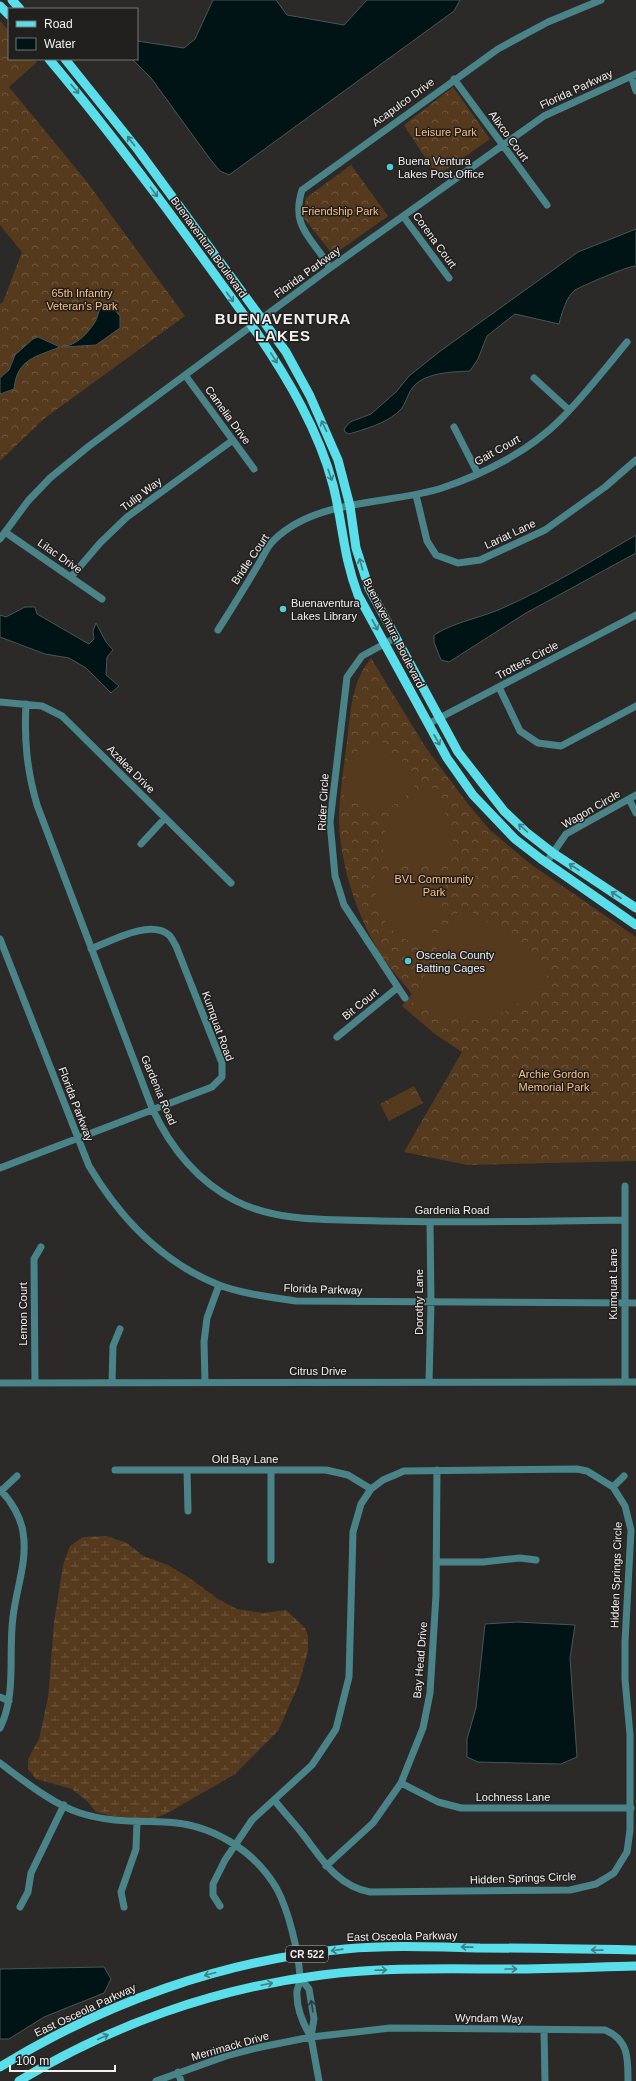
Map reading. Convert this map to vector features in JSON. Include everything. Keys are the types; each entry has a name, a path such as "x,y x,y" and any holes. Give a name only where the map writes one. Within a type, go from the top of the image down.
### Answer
{"main road":[{"path":"12,0 19,8"},
{"path":"0,6 8,14"},
{"name":"Buenaventura Boulevard","path":"51,60 97,115 252,326 273,357 296,396 316,438 333,485 350,572 358,595 447,758 473,794 515,839 546,863 636,924"},
{"name":"Buenaventura Boulevard","path":"66,60 133,144 286,352 329,435 338,460 350,506 362,568 369,588 458,752 504,811 553,853 636,908"},
{"name":"East Osceola Parkway","path":"0,2066 82,2022 148,1994 212,1974 296,1956 343,1949 391,1946 636,1950"},
{"name":"CR 522","path":"19,2081 99,2039 168,2010 239,1990 300,1978 370,1970 636,1966"}],"street":[{"name":"Acapulco Drive","path":"330,268 300,225 298,203 302,190 454,79 498,49 548,22 601,0"},
{"name":"Florida Parkway","path":"0,539 28,501 50,478 89,446 330,268 502,144 544,116 633,75"},
{"path":"633,75 636,91"},
{"name":"Alixco Court","path":"454,79 547,205"},
{"name":"Corena Court","path":"403,216 449,278"},
{"name":"Gait Court","path":"337,508 416,495 443,487 478,474 522,450 559,421 590,387 627,342"},
{"name":"Camelia Drive","path":"185,375 254,469"},
{"path":"534,378 569,410"},
{"path":"454,427 478,474"},
{"name":"Tulip Way","path":"71,577 100,543 127,517 233,440"},
{"name":"Lariat Lane","path":"416,495 427,541 436,555 458,563 480,560 545,530 605,487 636,460"},
{"name":"Bridle Court","path":"218,630 274,540 298,522 337,508"},
{"name":"Lilac Drive","path":"5,532 102,599"},
{"name":"Trotters Circle","path":"428,724 636,615"},
{"name":"Rider Circle","path":"396,638 362,656 347,677 330,822 335,876 344,905 397,988 405,998"},
{"path":"499,688 520,731 538,743 561,746 636,706"},
{"name":"Azalea Drive","path":"0,702 42,706 62,716 231,883"},
{"name":"Gardenia Road","path":"26,704 24,737 28,774 37,805 152,1108 163,1131 186,1162 203,1180 236,1201 262,1210 304,1219 430,1222 624,1220"},
{"name":"Wagon Circle","path":"546,863 566,834 636,795"},
{"path":"629,799 636,813"},
{"path":"141,844 165,818"},
{"name":"Kumquat Road","path":"0,1167 152,1108 212,1087 222,1077 222,1063 176,946 169,935 154,930 138,930 91,949"},
{"name":"Florida Parkway","path":"0,939 77,1138 92,1172 107,1196 148,1242 184,1268 219,1285 245,1293 296,1301 636,1303"},
{"name":"Bit Court","path":"338,1037 397,988"},
{"name":"Kumquat Lane","path":"624,1382 625,1186"},
{"name":"Dorothy Lane","path":"428,1382 431,1302 430,1222"},
{"name":"Lemon Court","path":"35,1383 34,1259 41,1247"},
{"path":"205,1382 204,1342 206,1326 219,1285"},
{"path":"112,1382 113,1346 120,1329"},
{"name":"Citrus Drive","path":"0,1383 636,1382"},
{"name":"Hidden Springs Circle","path":"220,1906 213,1895 213,1884 218,1871 235,1844 252,1820 275,1801 312,1765 336,1729 349,1677 353,1532 361,1504 371,1489 383,1480 404,1471 438,1470 578,1469 594,1475 612,1487 625,1506 629,1516 631,1530 625,1679 630,1735 631,1808 627,1852 614,1873 596,1884 570,1890 370,1892 357,1890 343,1882 326,1866 275,1801"},
{"name":"Old Bay Lane","path":"115,1470 326,1470 348,1475 371,1489"},
{"path":"187,1470 188,1511"},
{"path":"271,1470 271,1560"},
{"name":"Bay Head Drive","path":"326,1866 373,1823 401,1783 423,1728 430,1693 437,1562 438,1470"},
{"path":"0,1728 9,1701 12,1676 12,1618 25,1549 23,1531 14,1508 1,1490 16,1476"},
{"path":"612,1487 624,1476"},
{"path":"437,1562 483,1562 520,1558 536,1560"},
{"path":"0,1697 9,1701"},
{"path":"0,1763 28,1784 79,1812 111,1820 166,1822 199,1826 235,1844 256,1862 277,1889 287,1914 300,1978 297,1992 303,2024 311,2037"},
{"name":"Lochness Lane","path":"401,1783 438,1802 461,1808 631,1808"},
{"path":"20,1907 28,1892 31,1873 64,1805"},
{"path":"124,1907 121,1892 136,1850 138,1822"},
{"path":"300,1978 309,1989 314,2019 311,2037 319,2081"},
{"name":"Wyndam Way","path":"311,2037 390,2028 544,2030 598,2029 611,2033 617,2037 626,2048 628,2059 628,2081"},
{"path":"544,2030 545,2081"},
{"name":"Merrimack Drive","path":"156,2081 178,2072 260,2047 311,2037"},
{"path":"178,2072 181,2081"}],"green space":[{"name":"65th Infantry Veteran's Park","path":"0,21 8,30 8,60 35,60 37,62 9,87 87,182 185,316 45,418 0,461 0,304 3,302 22,252 0,225"},
{"name":"Leisure Park","path":"453,87 490,139 437,176 404,125"},
{"name":"Friendship Park","path":"351,165 388,216 333,255 303,217 306,198"},
{"path":"371,658 426,748 468,804 490,830 529,863 636,937 636,1161 467,1165 404,1152 462,1052 435,1034 402,1006 412,994 387,963 374,943 354,898 345,865 339,816 341,788 353,697 359,677"},
{"path":"377,739 382,740 415,788 392,806 370,807 344,796 348,757"},
{"path":"436,787 448,820 456,854 450,858 433,863 386,865 383,851 384,838 387,827 394,816 402,806 412,798"},
{"name":"BVL Community Park","path":"375,869 431,874 443,877 445,892 443,902 437,921 426,946 412,942 400,936 384,919 376,896"},
{"path":"459,909 466,909 482,918 551,971 521,1002 505,1012 489,1018 472,1020 454,1019 434,1013 413,1003 439,943"},
{"path":"414,1086 423,1103 389,1121 380,1104"},
{"path":"410,1092 415,1103 393,1114 388,1104"},
{"path":"106,1536 127,1543 143,1556 168,1565 191,1579 218,1599 237,1609 263,1613 286,1610 305,1628 308,1635 308,1651 299,1684 278,1731 235,1774 166,1814 155,1818 112,1816 96,1812 87,1801 72,1789 36,1779 28,1769 28,1759 39,1739 48,1698 54,1623 63,1565 70,1546 83,1537"}],"water":[{"path":"213,0 276,0 287,15 344,25 367,0 460,0 454,11 229,175 220,171 151,78 133,60 138,60 138,41 184,48 195,39"},
{"path":"636,229 636,266 616,272 575,290 567,301 559,324 515,314 487,336 478,359 470,371 430,376 416,384 411,390 400,411 392,417 349,434 345,432 344,429 350,422 371,414 396,392 409,376 439,352 578,252"},
{"path":"101,307 113,308 120,316 120,328 96,345 64,347 74,343 86,334 95,322"},
{"path":"38,337 60,347 29,360 19,371 14,389 0,394 0,378 9,370 15,355 33,339"},
{"path":"636,535 636,553 526,613 449,662 441,660 434,642 434,635 451,626 496,611 522,599 571,573"},
{"path":"25,607 35,607 37,614 89,644 94,639 93,631 96,623 106,642 113,650 107,657 106,675 119,686 111,693 86,668 69,658 45,654 0,637 0,615 6,617"},
{"path":"517,1622 575,1625 570,1658 577,1757 561,1764 478,1762 467,1757 467,1739 476,1708 485,1624"},
{"path":"104,1967 111,1979 104,1993 44,2017 9,2039 0,2039 0,1969"}],"place":[{"name":"Buena Ventura Lakes Post Office","path":"390,167"},
{"name":"Buenaventura Lakes Library","path":"283,609"},
{"name":"Osceola County Batting Cages","path":"408,961"}],"district":[{"name":"BUENAVENTURA LAKES","path":"283,328"}],"park label":[{"name":"Archie Gordon Memorial Park","path":"554,1080"}]}
